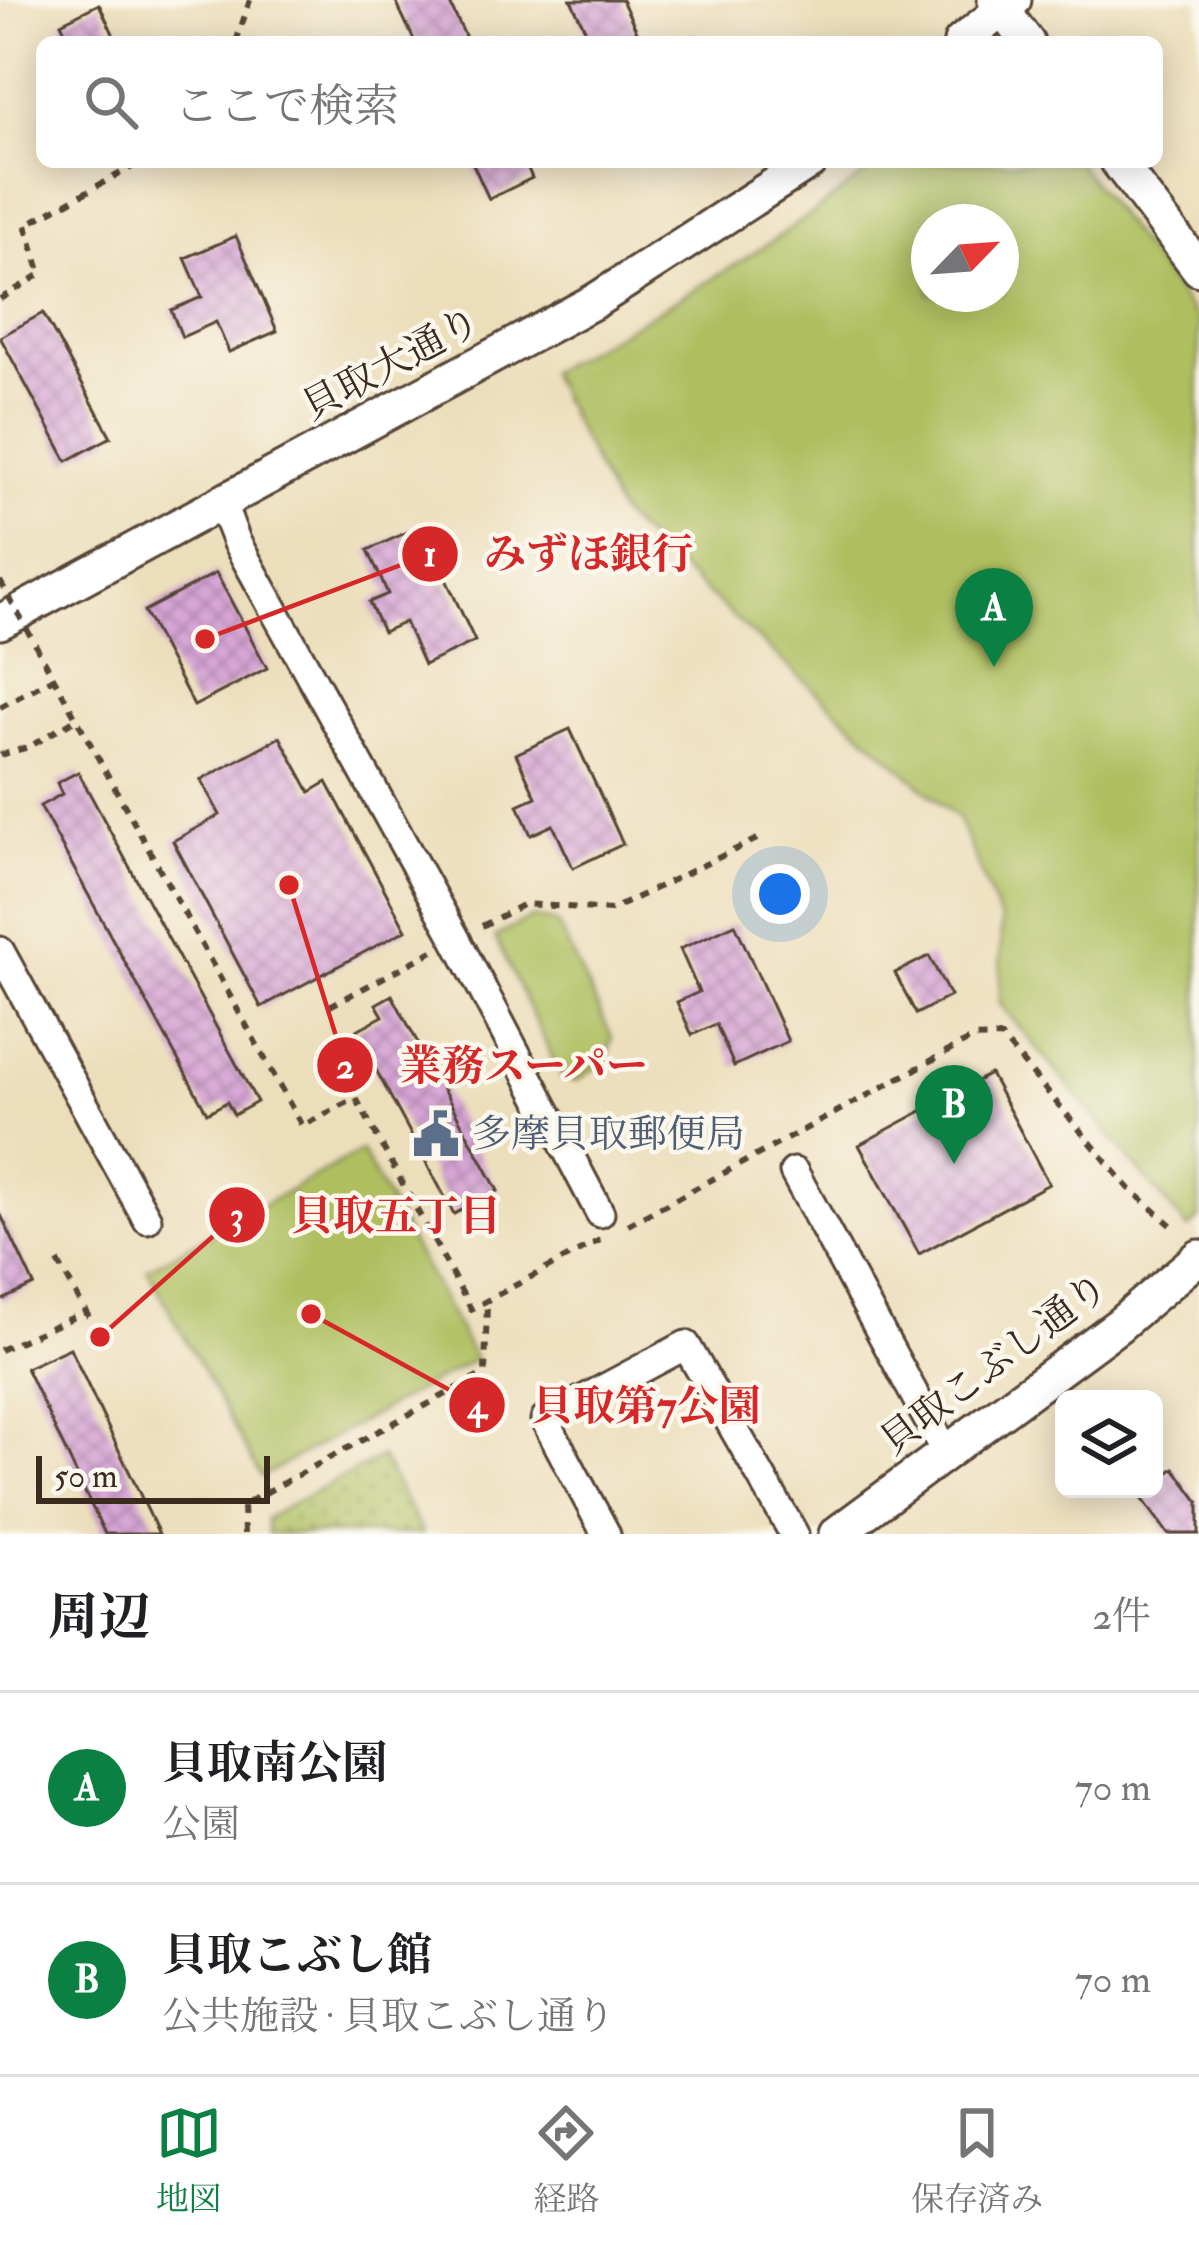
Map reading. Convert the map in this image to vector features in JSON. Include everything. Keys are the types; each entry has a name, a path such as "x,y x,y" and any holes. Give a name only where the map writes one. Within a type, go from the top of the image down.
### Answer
{"street":[{"path":"968,36 1004,3 1024,36"},
{"name":"貝取大通り","path":"0,622 596,301 802,168"},
{"path":"1123,168 1199,268"},
{"path":"221,502 236,543 456,939 600,1213"},
{"path":"0,951 147,1219"},
{"path":"794,1172 946,1453"},
{"name":"貝取こぶし通り","path":"836,1534 1119,1325 1199,1257"},
{"path":"607,1534 545,1420 686,1345 794,1534"}],"path":[{"path":"238,36 250,0"},
{"path":"0,299 40,274 26,225 130,168"},
{"path":"0,581 302,1126 356,1098 471,1309 973,1038 1001,1037 1129,1188 1171,1226"},
{"path":"0,707 54,678"},
{"path":"0,755 29,747 76,719"},
{"path":"330,1006 524,904 611,910 757,838"},
{"path":"58,1262 100,1337"},
{"path":"244,1534 243,1505 484,1373 487,1301"},
{"path":"0,1350 85,1312"}],"green space":[{"path":"871,168 1082,168 1199,321 1199,1219 1188,1229 1000,1004 1001,922 959,820 620,515 548,372 719,275"},
{"path":"533,917 557,923 612,1037 607,1060 576,1081 562,1078 495,937"},
{"path":"361,1151 475,1359 261,1477 147,1269"},
{"path":"381,1457 423,1534 268,1534 266,1518"}],"building":[{"path":"395,0 448,0 465,36 412,36"},
{"path":"571,0 622,0 639,36 588,36"},
{"path":"99,4 114,36 67,36 61,23"},
{"path":"475,168 528,168 532,178 489,199"},
{"path":"236,236 277,331 229,352 216,322 182,337 171,310 202,297 185,258"},
{"path":"43,313 111,437 67,461 0,337"},
{"path":"421,526 475,641 424,665 405,622 383,632 369,602 388,594 368,550"},
{"path":"216,573 267,668 194,706 144,611"},
{"path":"570,729 623,844 573,868 553,825 531,835 518,805 536,797 516,754"},
{"path":"280,737 310,792 327,782 406,930 261,1007 173,841 220,815 201,780"},
{"path":"78,772 257,1102 234,1115 227,1102 207,1113 40,806 62,794 57,783"},
{"path":"735,924 788,1041 734,1066 716,1024 692,1035 677,1002 699,992 680,949"},
{"path":"929,956 950,996 916,1014 895,973"},
{"path":"392,995 498,1191 454,1214 355,1031 383,1016 376,1004"},
{"path":"990,1074 1049,1184 919,1254 859,1145"},
{"path":"0,1213 34,1285 0,1301"},
{"path":"70,1348 159,1534 105,1534 26,1368"},
{"path":"1174,1468 1199,1502 1199,1534 1168,1534 1142,1498 1163,1498 1163,1476"}],"place":[{"name":"みずほ銀行","path":"205,639"},
{"name":"貝取南公園","path":"994,667"},
{"name":"業務スーパー","path":"289,885"},
{"name":"多摩貝取郵便局","path":"436,1134"},
{"name":"貝取こぶし館","path":"954,1164"},
{"name":"貝取第7公園","path":"311,1314"},
{"name":"貝取五丁目","path":"100,1337"}]}
